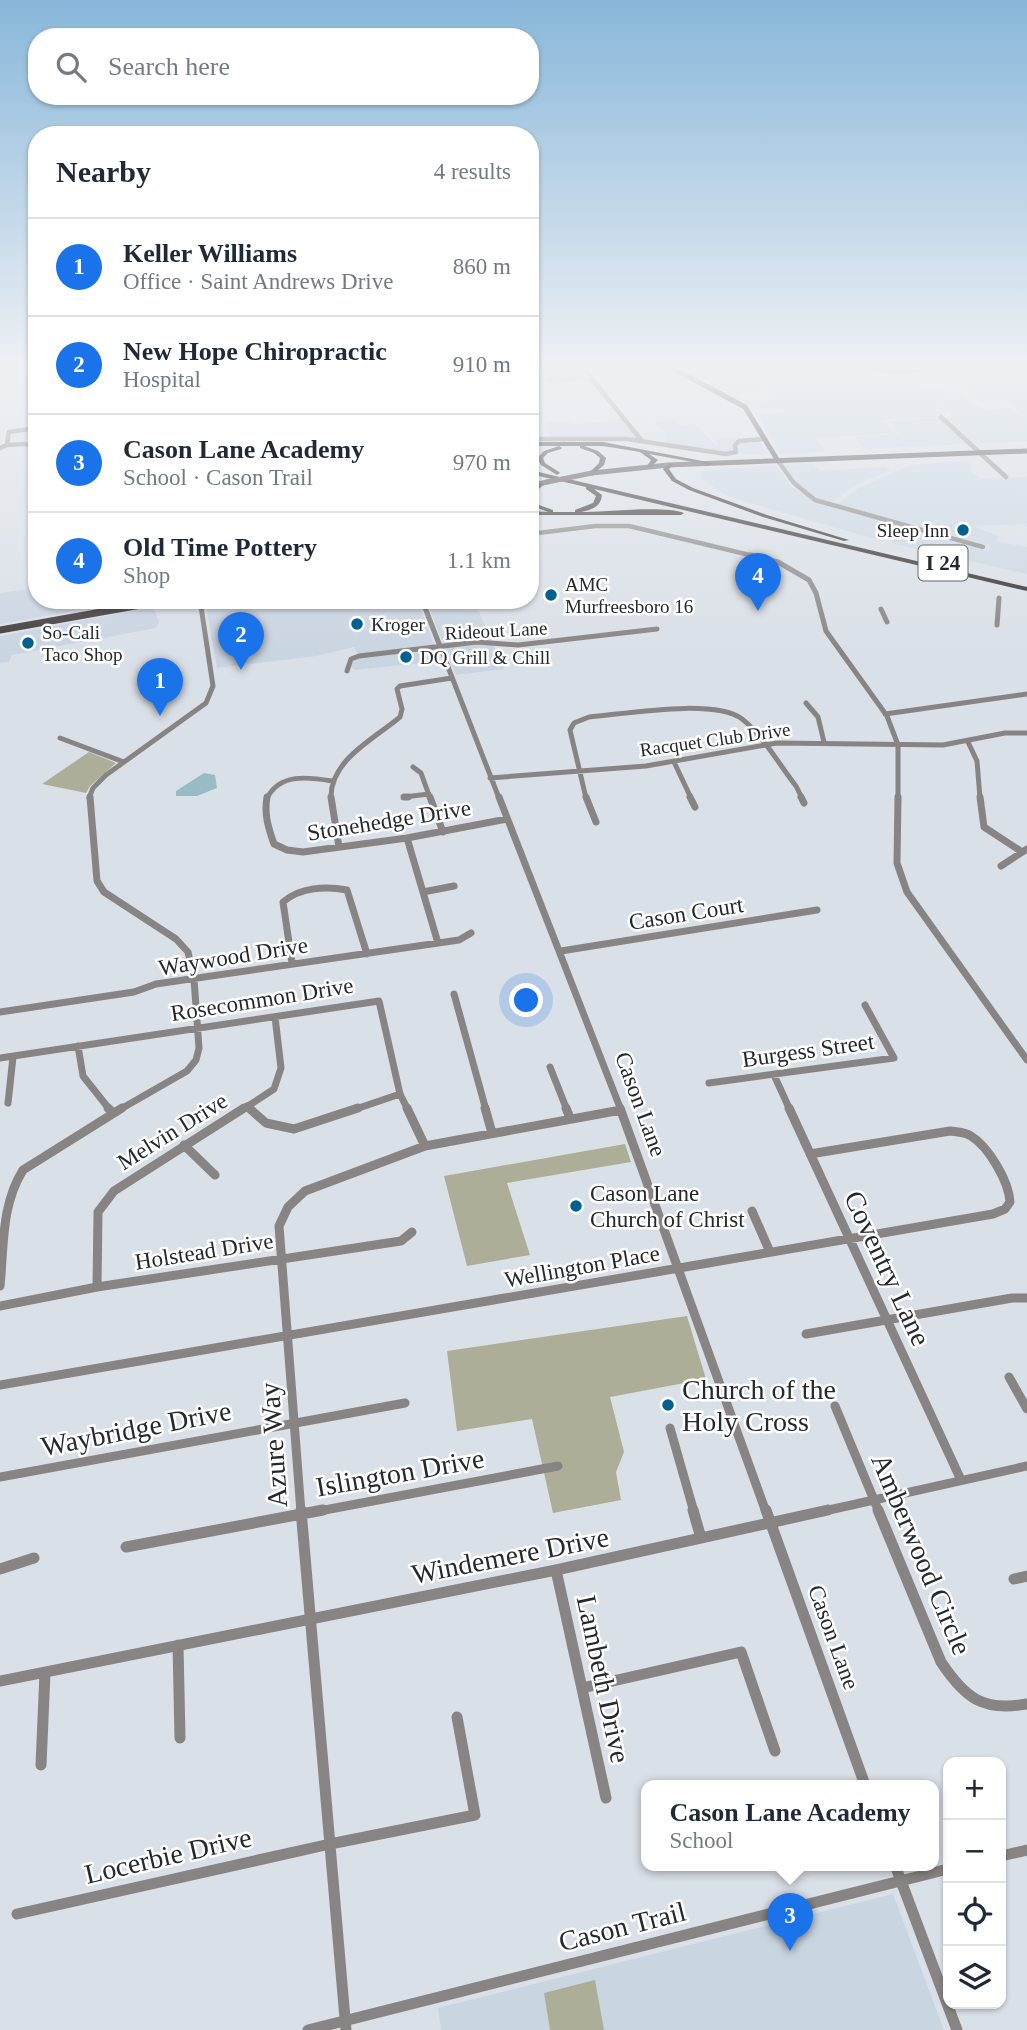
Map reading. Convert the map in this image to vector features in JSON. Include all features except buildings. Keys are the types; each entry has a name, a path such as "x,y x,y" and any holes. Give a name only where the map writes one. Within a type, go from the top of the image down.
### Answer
{"highway":[{"path":"543,464 557,473"},
{"path":"592,473 600,464"},
{"path":"670,464 667,469 669,475 682,485 765,516 859,544"},
{"name":"I 24","path":"539,470 1027,582"},
{"name":"I 24","path":"539,472 739,522 1027,589"},
{"path":"539,507 559,512 583,510 597,504 599,499 596,491 573,482"},
{"path":"539,488 544,483"},
{"path":"539,514 572,517 657,511 739,522"}],"main road":[{"path":"539,484 592,473 681,464"},
{"path":"0,630 118,609"}],"street":[{"path":"780,464 789,480 815,500 983,547"},
{"path":"992,464 1006,477"},
{"path":"539,533 595,526 629,526 778,562 809,580 816,593 826,631 885,714 898,745 898,863 907,892 1027,1060"},
{"path":"997,625 999,598"},
{"path":"0,1286 9,1198 15,1180 33,1162 113,1112 187,1071 196,1060 199,1048 198,1029 194,978 188,952 176,939 104,892 97,881 88,801 93,788 124,762 198,710 211,695 213,686 201,609"},
{"name":"Cason Lane","path":"426,609 621,1110 863,1780"},
{"path":"881,609 887,622"},
{"name":"Rideout Lane","path":"347,671 351,659 359,656 477,642 518,645 656,629"},
{"path":"340,847 332,808 332,781 360,748 400,717 402,709 397,689 400,685 452,678"},
{"path":"885,714 1027,694"},
{"path":"806,703 818,717 824,742"},
{"path":"596,822 579,771 570,730 577,721 589,717 699,708 719,709 742,719 796,786 804,803"},
{"name":"Racquet Club Drive","path":"490,776 674,762 764,744 824,742 898,745 968,742 1005,733 1027,733"},
{"path":"60,738 124,762"},
{"path":"968,742 978,757 980,806 985,827 1025,851 1001,866"},
{"path":"674,762 695,807"},
{"path":"413,767 421,774 443,832"},
{"name":"Stonehedge Drive","path":"332,781 315,778 282,783 266,793 264,802 269,834 274,844 287,850 303,852 407,838 507,819"},
{"path":"404,797 429,794"},
{"path":"407,838 439,943"},
{"path":"423,892 454,886"},
{"path":"292,963 283,902 289,896 301,892 339,888 347,890 367,954"},
{"name":"Cason Court","path":"561,951 817,909"},
{"name":"Waywood Drive","path":"0,1012 134,992 156,984 194,978 459,940 471,933"},
{"path":"454,994 492,1133"},
{"name":"Rosecommon Drive","path":"0,1058 379,1001 400,1094 425,1146"},
{"name":"Burgess Street","path":"709,1083 894,1058 865,1004"},
{"name":"Melvin Drive","path":"97,1287 98,1212 114,1191 274,1089 281,1068 275,1017"},
{"path":"78,1046 80,1074 113,1112"},
{"path":"8,1103 13,1057"},
{"path":"550,1067 570,1118"},
{"name":"Coventry Lane","path":"774,1075 961,1480"},
{"path":"247,1106 266,1123 294,1129 400,1094"},
{"name":"Azure Way","path":"346,2026 293,1421 279,1226 288,1208 305,1191 425,1146 621,1110"},
{"name":"Wellington Place","path":"0,1385 993,1214 1006,1209 1011,1197 982,1147 972,1137 960,1132 810,1154"},
{"path":"184,1144 215,1175"},
{"path":"752,1211 770,1252"},
{"name":"Holstead Drive","path":"0,1306 97,1287 401,1241 412,1232"},
{"path":"806,1334 1012,1298 1027,1298"},
{"path":"1009,1377 1027,1409"},
{"name":"Waybridge Drive","path":"0,1477 293,1421 405,1403"},
{"name":"Amberwood Circle","path":"835,1406 872,1500 941,1661 954,1684 969,1698 991,1707 1027,1704"},
{"path":"670,1428 701,1538"},
{"name":"Islington Drive","path":"126,1547 558,1466"},
{"name":"Windemere Drive","path":"0,1681 556,1570 1027,1466"},
{"path":"0,1569 34,1558"},
{"name":"Lambeth Drive","path":"556,1570 606,1798"},
{"path":"1014,1579 1027,1576"},
{"path":"178,1645 180,1738"},
{"path":"582,1688 741,1652 775,1751"},
{"path":"41,1766 45,1673"},
{"name":"Locerbie Drive","path":"17,1914 475,1815 457,1717"},
{"path":"1006,1855 1027,1850"},
{"name":"Cason Trail","path":"308,2030 346,2026 943,1870"},
{"path":"897,1871 957,2030"}],"shaded area":[{"path":"814,464 820,471 884,467 891,470 853,486 831,503 811,495 796,484 785,465"},
{"path":"970,464 972,473 980,478 1027,477 1027,527 1023,524 972,526 999,536 996,541 1027,547 1027,574 890,543 907,528 988,551 991,546 836,505 859,488 910,465"},
{"path":"776,465 792,487 807,496 836,508 896,525 875,539 729,497 700,478 702,471"},
{"path":"28,589 28,609 87,609 0,624 0,593"},
{"path":"142,609 154,609 159,622 156,628 12,655 9,662 0,663 0,636"},
{"path":"207,609 420,609 440,661 355,670 350,666 358,654 354,647 316,656 217,668"},
{"path":"430,609 478,609 504,669 456,675"},
{"path":"893,1894 944,2030 441,2030 438,2008"}],"green space":[{"path":"89,752 116,763 90,786 86,793 42,784"},
{"path":"625,1144 631,1162 507,1183 530,1255 467,1266 444,1176"},
{"path":"687,1316 706,1379 610,1397 624,1452 616,1472 621,1500 553,1513 532,1419 457,1431 447,1351"},
{"path":"595,1980 604,2030 550,2030 544,1993"}],"water":[{"path":"204,773 215,775 217,788 197,796 176,796 176,791"}],"place":[{"name":"Sleep Inn","path":"963,530"},
{"name":"AMC Murfreesboro 16","path":"551,595"},
{"name":"Old Time Pottery","path":"758,611"},
{"name":"Kroger","path":"357,624"},
{"name":"So-Cali Taco Shop","path":"28,643"},
{"name":"DQ Grill & Chill","path":"406,657"},
{"name":"New Hope Chiropractic","path":"241,670"},
{"name":"Keller Williams","path":"160,716"},
{"name":"Cason Lane Church of Christ","path":"576,1206"},
{"name":"Church of the Holy Cross","path":"668,1405"},
{"name":"Cason Lane Academy","path":"790,1951"}]}
